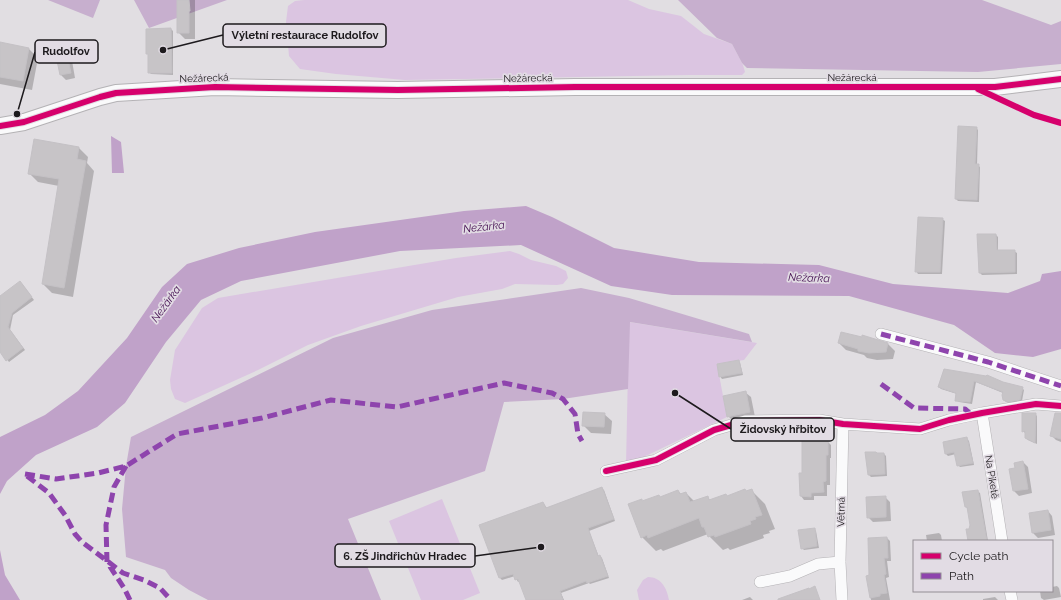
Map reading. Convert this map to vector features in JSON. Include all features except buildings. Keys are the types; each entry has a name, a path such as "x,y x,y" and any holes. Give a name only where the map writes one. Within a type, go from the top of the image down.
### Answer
{"street":[{"name":"Nežárecká","path":"0,126 24,122 116,93 215,87 398,90 575,87 995,87 1061,79"},
{"path":"881,334 988,362 1061,386"},
{"path":"606,471 656,460 714,430 745,421 819,420 843,424 920,429 949,420 1036,404 1061,406"},
{"name":"Na Piketě","path":"982,413 1002,540"},
{"name":"Větrná","path":"842,600 840,562 843,424"},
{"path":"760,582 790,576 818,564 840,562"}],"shaded area":[{"path":"48,0 100,0 93,18"},
{"path":"134,0 227,0 149,28"},
{"path":"628,0 649,9 681,16 704,34 732,44 745,72 742,75 405,80 336,74 300,69 289,56 286,22 288,6 295,1"},
{"path":"678,0 982,0 1051,25 1061,21 1061,64 978,72 747,68 742,63 732,44 717,38"},
{"path":"510,251 531,260 556,266 566,271 568,278 563,284 515,284 502,289 458,297 361,326 308,345 258,370 185,403 175,399 171,389 170,380 175,350 202,308 218,298 456,258"},
{"path":"581,288 629,298 749,334 752,342 630,322 628,389 563,399 504,402 485,471 348,519 381,600 208,600 171,578 165,570 126,557 122,509 126,466 131,437 333,338 432,310"},
{"path":"629,322 757,343 744,360 717,364 727,417 626,465"},
{"path":"442,499 480,593 463,600 421,600 389,521"},
{"path":"648,577 653,577 663,584 667,591 669,600 639,600 637,590 643,580"}],"water":[{"path":"111,136 121,142 124,173 112,173"},
{"name":"Nežárka","path":"526,206 552,217 614,248 699,262 819,265 893,284 1008,293 1040,281 1042,274 1061,271 1061,349 1033,357 995,353 954,325 849,296 672,295 611,286 521,245 400,251 241,281 201,300 166,342 125,403 97,427 36,455 7,481 0,494 0,437 45,415 78,391 127,338 162,287 187,264 239,248 315,232 464,211"},
{"path":"0,550 5,575 20,600 0,600"}],"marked path":[{"path":"881,334 988,362 1061,386"},
{"path":"25,474 56,479 98,473 126,466 177,434 262,418 331,400 397,407 504,383 552,393 563,399 575,414 578,434 582,441"},
{"path":"881,384 914,408 965,409 972,415"},
{"path":"126,466 114,487 106,525 107,562 130,600"},
{"path":"27,476 49,493 65,515 75,534 82,542 123,573 144,580 160,588 171,600"}],"cycle path":[{"path":"0,126 24,122 116,93 215,87 398,90 575,87 995,87 1061,79"},
{"path":"978,89 1034,115 1061,123"},
{"path":"606,471 656,460 714,430 745,421 819,420 843,424 920,429 949,420 1036,404 1061,406"}],"place":[{"name":"Výletní restaurace Rudolfov","path":"163,50"},
{"name":"Rudolfov","path":"17,114"},
{"name":"Židovský hřbitov","path":"675,393"},
{"name":"6. ZŠ Jindřichův Hradec","path":"541,547"}]}
